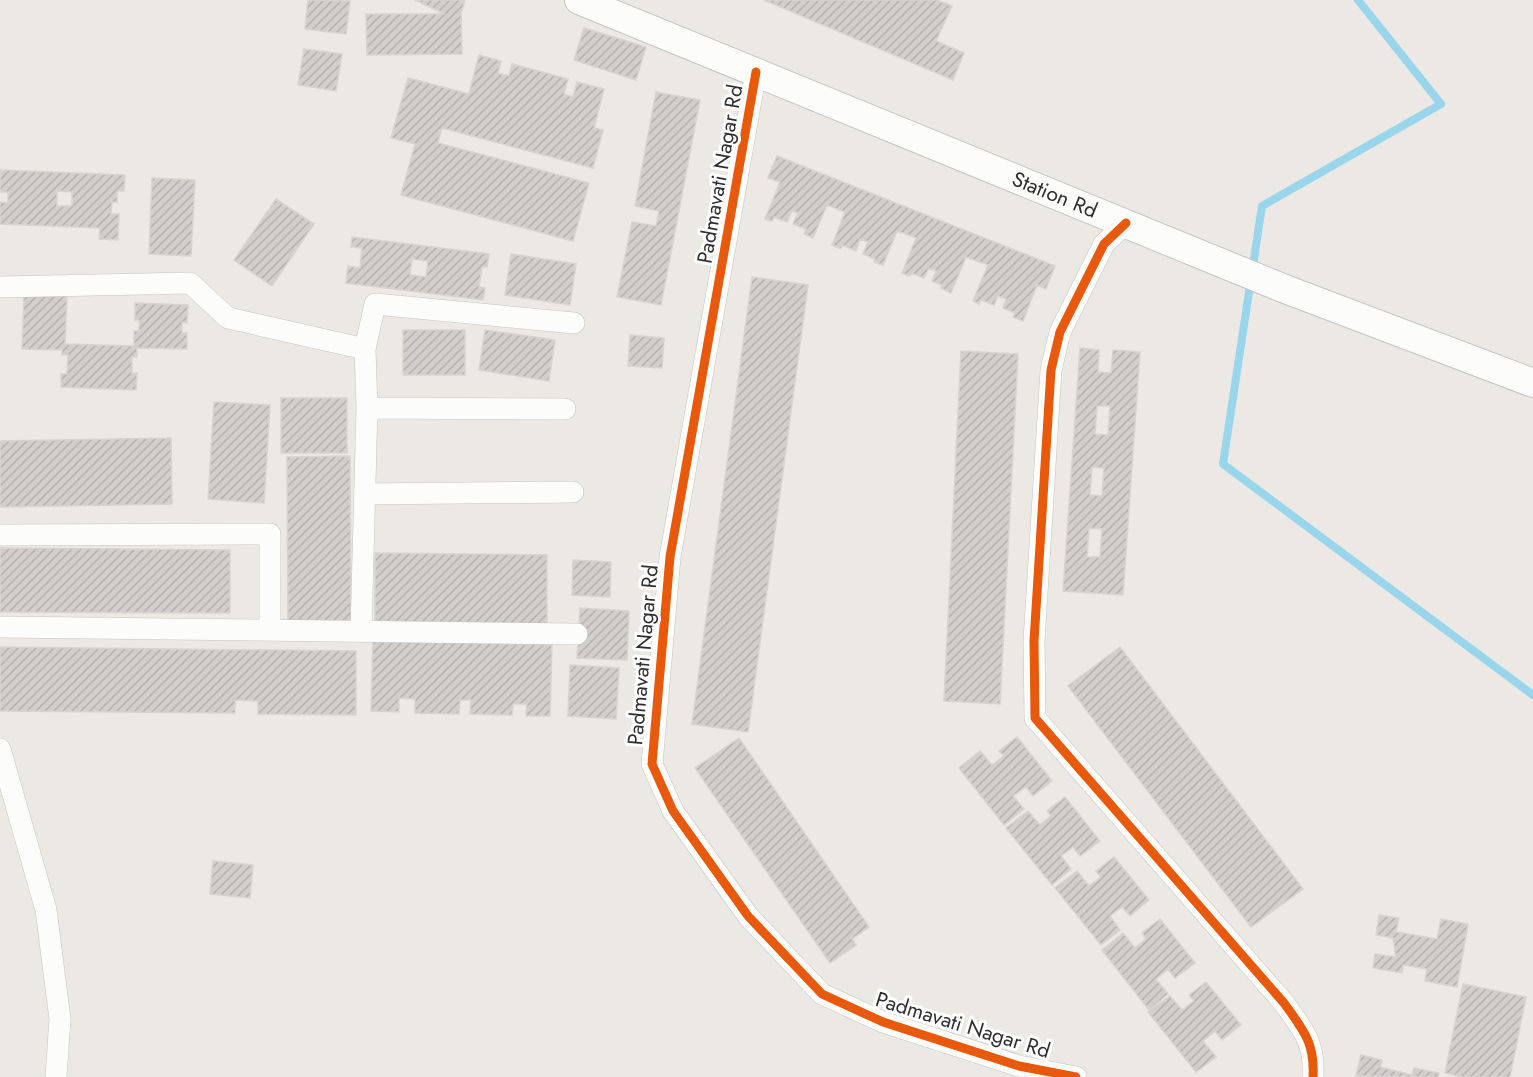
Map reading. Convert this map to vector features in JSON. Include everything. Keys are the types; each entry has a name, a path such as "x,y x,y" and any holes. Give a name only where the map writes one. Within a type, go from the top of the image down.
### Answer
{"main road":[{"name":"Station Rd","path":"579,0 1285,289 1533,383"}],"street":[{"name":"Padmavati Nagar Rd","path":"756,72 670,557 652,764 673,811 748,916 822,994 883,1022 1019,1066 1076,1077"},
{"path":"1126,223 1104,244 1060,332 1051,370 1034,641 1035,718 1284,1003 1308,1038 1314,1061 1313,1077"},
{"path":"0,287 190,283 228,318 365,349"},
{"path":"361,631 367,408 365,349 375,304 574,323"},
{"path":"367,408 565,409"},
{"path":"365,494 573,492"},
{"path":"0,535 270,534 270,630"},
{"path":"0,627 577,634"},
{"path":"0,749 46,910 60,1019 56,1077"}],"building":[{"path":"308,0 350,1 346,34 305,29"},
{"path":"415,0 465,0 461,14 462,54 367,55 366,14 445,14"},
{"path":"764,0 937,0 952,6 936,41 964,53 953,80"},
{"path":"584,28 646,47 636,80 574,60"},
{"path":"304,49 342,54 336,91 298,85"},
{"path":"479,55 501,61 498,73 509,76 512,64 568,79 564,94 573,97 577,82 604,89 594,128 603,130 593,168 442,128 438,143 589,183 573,241 401,195 415,144 391,138 408,78 469,94"},
{"path":"656,92 700,100 661,305 617,297 632,222 656,226 659,211 635,206"},
{"path":"777,156 1055,266 1046,289 1037,285 1023,321 1013,317 1015,313 1003,308 1006,299 998,296 994,305 981,300 979,304 973,301 988,265 966,257 951,293 941,288 942,285 932,281 936,271 929,268 924,278 911,273 910,276 902,273 916,238 897,231 883,265 863,254 868,242 860,239 856,251 842,245 841,249 832,245 845,212 827,205 813,238 804,234 806,229 793,224 798,213 792,211 787,222 774,217 772,221 765,219 780,182 768,178"},
{"path":"0,170 125,175 124,191 117,191 117,202 112,202 111,214 119,214 118,240 99,239 100,228 0,224 0,202 8,203 8,192 0,192","holes":["57,191 72,192 72,206 57,206"]},
{"path":"152,178 195,180 191,256 149,254"},
{"path":"276,199 314,224 272,286 234,260"},
{"path":"352,237 489,254 487,267 482,267 479,287 485,288 483,300 346,283 348,266 360,268 362,248 351,247","holes":["412,259 428,261 426,277 410,275"]},
{"path":"511,254 576,264 570,305 505,295"},
{"path":"752,277 808,285 748,732 692,724"},
{"path":"24,294 67,296 65,344 134,346 134,331 139,331 139,320 135,320 135,303 188,305 187,323 182,322 182,333 187,333 187,349 137,348 137,357 132,357 132,373 137,373 136,390 61,387 61,374 67,374 68,355 62,355 62,350 22,349"},
{"path":"403,330 465,330 465,375 403,375"},
{"path":"485,330 555,340 549,381 479,370"},
{"path":"630,335 664,338 662,368 628,366"},
{"path":"1080,348 1099,350 1098,372 1111,373 1113,350 1140,352 1123,595 1063,591","holes":["1097,406 1110,406 1108,435 1095,434","1092,467 1104,468 1102,496 1090,495","1089,528 1102,529 1100,557 1087,557"]},
{"path":"961,351 1018,354 1000,704 944,701"},
{"path":"281,398 347,398 347,453 281,453"},
{"path":"214,402 270,405 264,503 208,499"},
{"path":"171,438 172,504 0,507 0,441"},
{"path":"350,456 351,623 288,623 287,457"},
{"path":"0,548 230,550 230,613 0,612"},
{"path":"375,553 547,555 547,626 375,624"},
{"path":"573,560 611,562 610,597 572,595"},
{"path":"580,608 629,611 627,660 577,658"},
{"path":"373,640 552,645 550,716 526,716 527,704 513,704 512,715 470,714 471,700 460,700 459,714 415,713 415,699 399,698 399,712 371,711"},
{"path":"0,647 356,651 356,715 258,714 258,701 235,700 235,713 0,711"},
{"path":"1120,647 1303,889 1251,927 1068,686"},
{"path":"570,665 619,668 616,719 568,716"},
{"path":"1017,737 1052,781 1033,796 1026,787 1013,796 1024,809 1004,825 959,768 980,751 992,765 1004,756 999,751"},
{"path":"739,738 869,927 852,939 856,945 830,963 695,768"},
{"path":"1065,797 1100,841 1080,856 1073,847 1061,856 1071,869 1052,885 1006,828 1028,811 1040,825 1051,816 1047,811"},
{"path":"1114,857 1149,900 1130,916 1122,907 1110,916 1120,930 1101,945 1055,888 1077,871 1089,886 1101,877 1096,871"},
{"path":"213,861 253,865 250,898 210,894"},
{"path":"1379,915 1399,918 1396,932 1437,939 1441,919 1468,924 1457,987 1425,981 1427,969 1403,965 1402,973 1373,968 1375,954 1396,957 1393,938 1376,935"},
{"path":"1160,919 1195,963 1175,978 1168,969 1156,979 1168,994 1149,1010 1102,950 1123,933 1135,948 1146,939 1142,933"},
{"path":"1206,982 1241,1025 1222,1040 1215,1031 1203,1041 1216,1057 1196,1072 1148,1012 1170,996 1182,1010 1194,1001 1189,995"},
{"path":"1463,984 1526,997 1510,1077 1463,1077 1445,1073"},
{"path":"1361,1055 1382,1060 1380,1067 1412,1075 1414,1068 1439,1073 1438,1077 1356,1076"}],"waterway":[{"path":"1358,0 1441,104 1262,206 1223,464 1533,695"}],"cycle path":[{"path":"756,72 670,557 652,764 673,811 748,916 822,994 883,1022 1019,1066 1076,1077"},
{"path":"1126,223 1104,244 1060,332 1051,370 1034,641 1035,718 1284,1003 1310,1045 1313,1077"}]}
